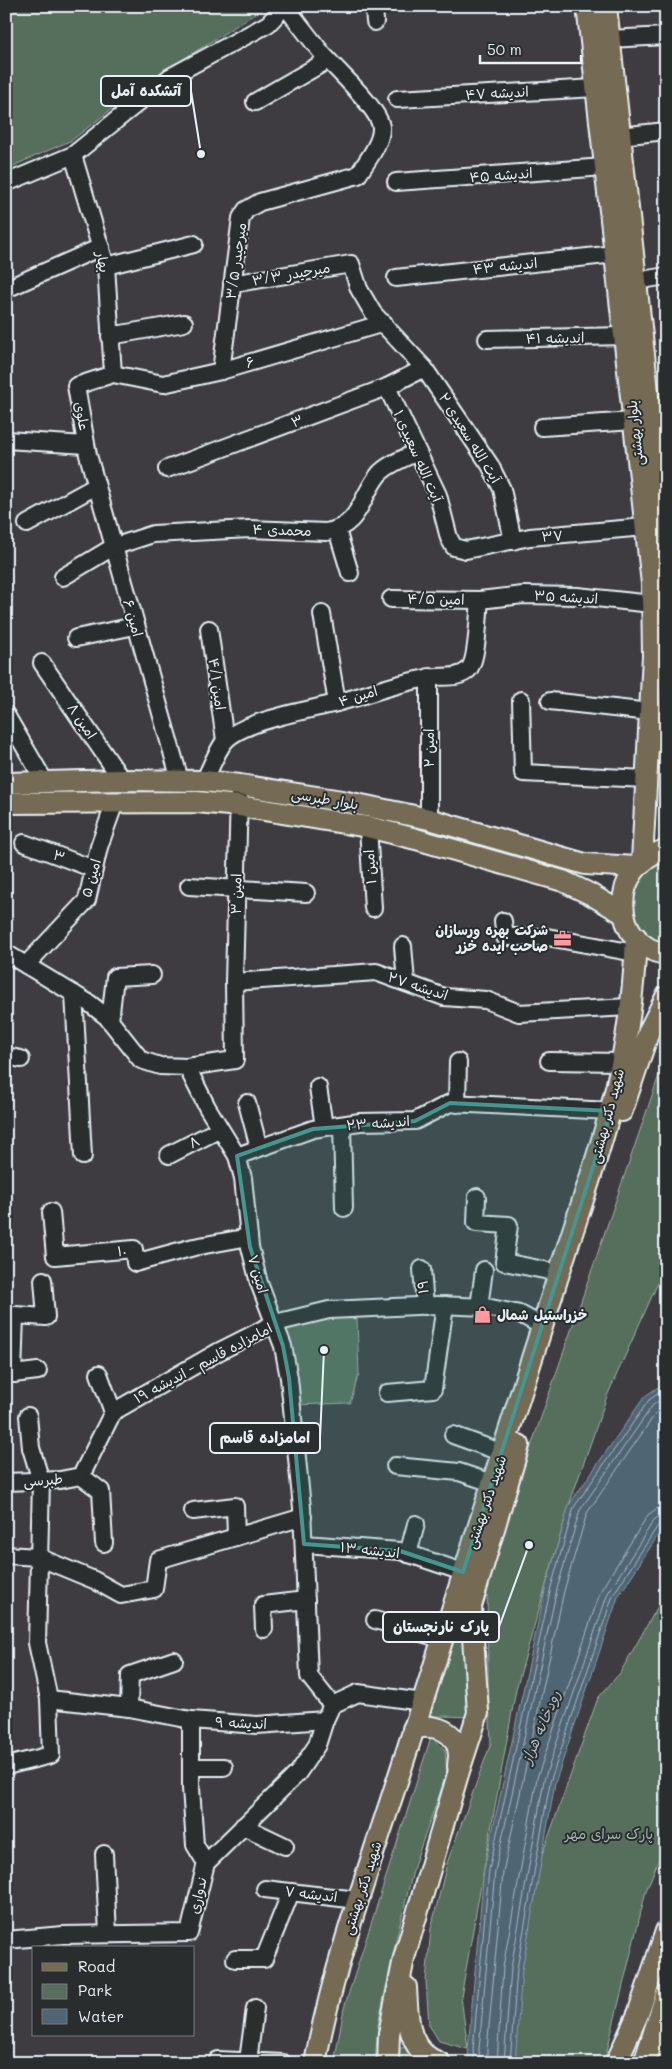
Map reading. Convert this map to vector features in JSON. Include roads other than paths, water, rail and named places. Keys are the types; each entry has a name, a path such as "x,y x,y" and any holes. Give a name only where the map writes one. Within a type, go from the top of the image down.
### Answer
{"main road":[{"name":"بلوار بهشتی","path":"587,6 634,421 658,529 666,556"},
{"name":"بلوار بهشتی","path":"606,6 636,281 658,529 652,584 653,656 639,864"},
{"name":"بلوار طبرسی","path":"6,783 180,780 240,785 342,801 429,820 585,864 639,864"},
{"name":"بلوار طبرسی","path":"6,804 197,802 239,806 368,827 563,881 624,914"},
{"path":"666,850 655,853 639,864 624,890 624,914 636,945 648,947 666,954"},
{"name":"شهید دکتر بهشتی","path":"315,2063 324,2014 357,1900 503,1453 610,1111 622,1062 636,945"},
{"name":"شهید دکتر بهشتی","path":"458,1774 478,1713 471,1606 600,1181 648,1031 666,997"},
{"path":"388,2063 389,2034 404,1958 458,1774 459,1754 451,1736 433,1726 413,1729"},
{"path":"616,2063 638,2014 666,1931"},
{"path":"404,1958 408,2025 416,2046 429,2059 440,2063"},
{"path":"644,2063 666,1995"}],"street":[{"path":"6,183 73,155 170,77 268,24 285,6 328,60 255,102"},
{"path":"610,39 666,36"},
{"name":"میرحیدر ۳/۵","path":"221,370 241,218 246,210 260,202 358,176 378,143 381,127 376,115 328,60"},
{"name":"اندیشه ۴۷","path":"397,99 596,88"},
{"path":"620,136 666,131"},
{"name":"بهار","path":"73,155 106,266 113,374"},
{"name":"اندیشه ۴۵","path":"396,182 605,167"},
{"path":"106,266 194,244"},
{"path":"6,289 101,247"},
{"name":"اندیشه ۴۳","path":"396,278 615,254"},
{"name":"میرحیدر ۳/۳","path":"232,284 350,264"},
{"name":"آیت الله سعیدی ۲","path":"350,264 359,289 373,313 424,368 490,465 502,489 513,541"},
{"path":"636,281 666,276"},
{"path":"110,336 184,322"},
{"name":"۶","path":"113,374 163,384 221,370 384,323"},
{"name":"اندیشه ۴۱","path":"486,339 624,336"},
{"name":"۳","path":"167,469 387,387 424,368"},
{"name":"علوی","path":"87,450 76,386 113,374"},
{"name":"آیت الله سعیدی ۱","path":"387,387 438,495 452,544 454,548 460,549"},
{"path":"542,427 634,421"},
{"path":"6,440 87,450"},
{"name":"امین ۶","path":"87,450 135,626 180,780"},
{"path":"350,573 337,530 353,520 380,473 417,452"},
{"path":"27,524 96,486"},
{"name":"محمدی ۴","path":"63,577 113,547 153,534 250,529 326,532 337,530"},
{"name":"۳۷","path":"460,549 530,537 658,529"},
{"name":"اندیشه ۳۵","path":"480,600 522,595 577,596 652,604"},
{"name":"امین ۴/۵","path":"391,599 480,600"},
{"name":"امین ۴","path":"225,740 242,729 269,720 429,677 463,674 472,665 480,600"},
{"path":"322,614 338,703"},
{"path":"76,638 135,626"},
{"name":"امین ۴/۱","path":"209,629 225,740"},
{"name":"امین ۸","path":"42,663 122,780"},
{"name":"امین ۲","path":"429,677 429,820"},
{"path":"521,700 523,773 646,779"},
{"path":"550,701 650,712"},
{"path":"6,715 45,782"},
{"path":"204,781 225,740"},
{"name":"امین ۳","path":"187,1067 235,1060 234,982 240,785"},
{"name":"امین ۵","path":"26,964 87,900 94,869 115,802"},
{"name":"امین ۱","path":"368,827 373,908"},
{"name":"۳","path":"24,843 94,869"},
{"path":"189,886 306,893"},
{"path":"503,921 505,937 547,937 636,945"},
{"path":"403,946 406,983"},
{"path":"6,953 89,1003 110,1021 141,1060 160,1066 187,1067"},
{"name":"اندیشه ۲۷","path":"234,982 376,972 444,997 486,1000 519,1012 629,1007"},
{"path":"110,1021 115,976 152,975"},
{"path":"74,994 83,1156"},
{"path":"550,1061 622,1062"},
{"path":"457,1104 458,1062"},
{"name":"امین ۷","path":"187,1067 237,1156 243,1178 249,1237 259,1283 283,1346 289,1378 303,1517 309,1676 332,1704"},
{"path":"318,1087 324,1127"},
{"path":"248,1103 259,1148"},
{"name":"اندیشه ۲۳","path":"237,1156 313,1129 342,1125 415,1121 450,1103 610,1111"},
{"path":"342,1125 344,1208"},
{"name":"۸","path":"169,1155 220,1128"},
{"path":"477,1197 476,1223 509,1226 504,1262 559,1273"},
{"name":"۱۰","path":"51,1212 55,1256 134,1249 135,1263 194,1247 249,1237"},
{"name":"۱۹","path":"422,1269 425,1306"},
{"path":"479,1307 484,1270"},
{"path":"38,1372 10,1373 15,1315 46,1317 43,1280"},
{"path":"387,1393 433,1389 445,1305"},
{"name":"امامزاده قاسم - اندیشه ۱۹","path":"113,1412 218,1352 275,1323 329,1310 445,1305 479,1307 520,1314 542,1326"},
{"path":"99,1374 113,1412 80,1476 101,1491 104,1543"},
{"path":"6,1766 51,1755 49,1699 37,1643 41,1480 31,1448 28,1416"},
{"path":"453,1435 503,1453"},
{"path":"395,1466 459,1472 492,1483"},
{"name":"طبرسی","path":"6,1482 60,1480 80,1476"},
{"path":"193,1511 235,1506 236,1537"},
{"path":"6,1555 38,1557 94,1580 121,1595 154,1589 158,1560 303,1517"},
{"path":"408,1554 416,1524"},
{"name":"اندیشه ۱۳","path":"304,1544 400,1551 463,1572"},
{"path":"264,1629 263,1605 306,1600"},
{"path":"375,1620 442,1639"},
{"path":"129,1708 130,1675 174,1660"},
{"path":"326,1720 332,1704 358,1693 422,1702"},
{"name":"اندیشه ۹","path":"49,1699 129,1708 192,1720 257,1725 326,1720"},
{"path":"192,1720 192,1767 196,1845 206,1863"},
{"name":"ندواری","path":"6,1940 64,1935 190,1933 206,1863 298,1773 317,1745 326,1720"},
{"path":"192,1767 224,1767"},
{"path":"243,1826 285,1846"},
{"path":"104,1854 108,1934"},
{"name":"اندیشه ۷","path":"265,1889 357,1900"},
{"path":"235,1959 264,1960 291,1892"},
{"path":"248,2061 255,2008"},
{"path":"218,2060 284,2063"}],"water":[{"name":"رودخانه هراز","path":"666,1382 666,1523 618,1597 555,1783 522,1970 515,2063 469,2063 468,2049 484,1869 546,1586 569,1505 645,1396"}],"place":[{"name":"آتشکده آمل","path":"201,154"},
{"name":"شرکت بهره ورسازان صاحب ایده خزر","path":"562,938"},
{"name":"خزراستیل شمال","path":"483,1315"},
{"name":"امامزاده قاسم","path":"324,1350"},
{"name":"پارک نارنجستان","path":"529,1545"}],"park label":[{"name":"پارک سرای مهر","path":"609,1834"}]}
